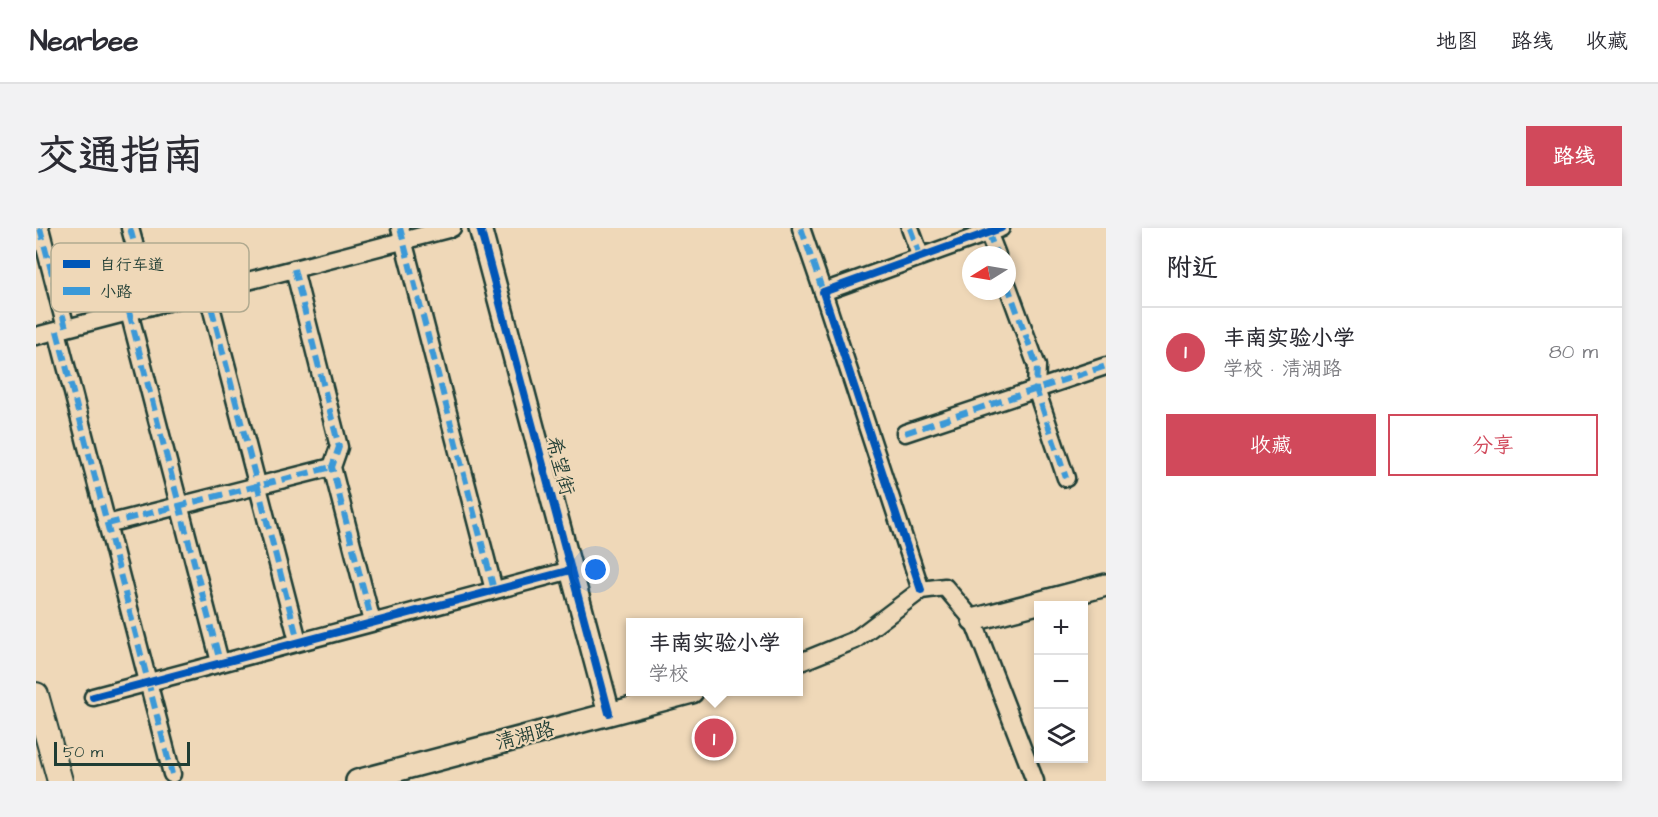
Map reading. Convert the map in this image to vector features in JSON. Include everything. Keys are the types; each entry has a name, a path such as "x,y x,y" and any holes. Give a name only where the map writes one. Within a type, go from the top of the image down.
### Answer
{"main road":[{"path":"36,695 60,781"}],"street":[{"path":"40,228 51,281"},
{"path":"130,228 134,243"},
{"path":"249,280 294,269 401,235 452,228"},
{"name":"希望街","path":"480,228 609,713"},
{"path":"801,228 921,591"},
{"path":"910,228 920,255"},
{"path":"823,292 920,255 995,230 996,246"},
{"path":"401,235 494,590"},
{"path":"294,269 339,447 332,467 372,622"},
{"path":"1013,300 1037,366 1036,389 1066,478"},
{"path":"57,312 107,524 172,774"},
{"path":"36,336 129,312 220,662"},
{"path":"212,312 298,641"},
{"path":"904,433 1106,366"},
{"path":"107,524 332,467"},
{"path":"93,697 571,570"},
{"path":"973,620 1106,585"},
{"path":"803,661 855,640 921,591 945,587 973,620 1035,781"},
{"name":"清湖路","path":"357,781 676,696"}],"marked path":[{"path":"40,228 51,270"},
{"path":"130,228 134,243"},
{"path":"400,228 494,590"},
{"path":"801,228 823,292"},
{"path":"910,228 920,255"},
{"path":"988,232 993,246"},
{"path":"294,269 339,447 332,467 372,622"},
{"path":"1013,300 1037,366 1036,389 1066,478"},
{"path":"62,312 66,328"},
{"path":"129,312 220,662"},
{"path":"212,312 298,641"},
{"path":"57,331 172,774"},
{"path":"905,433 1106,366"},
{"path":"107,524 332,467"}],"cycle path":[{"path":"480,228 609,713"},
{"path":"921,590 823,292 1001,228"},
{"path":"93,697 571,570"}],"place":[{"name":"丰南实验小学","path":"714,738"}]}
